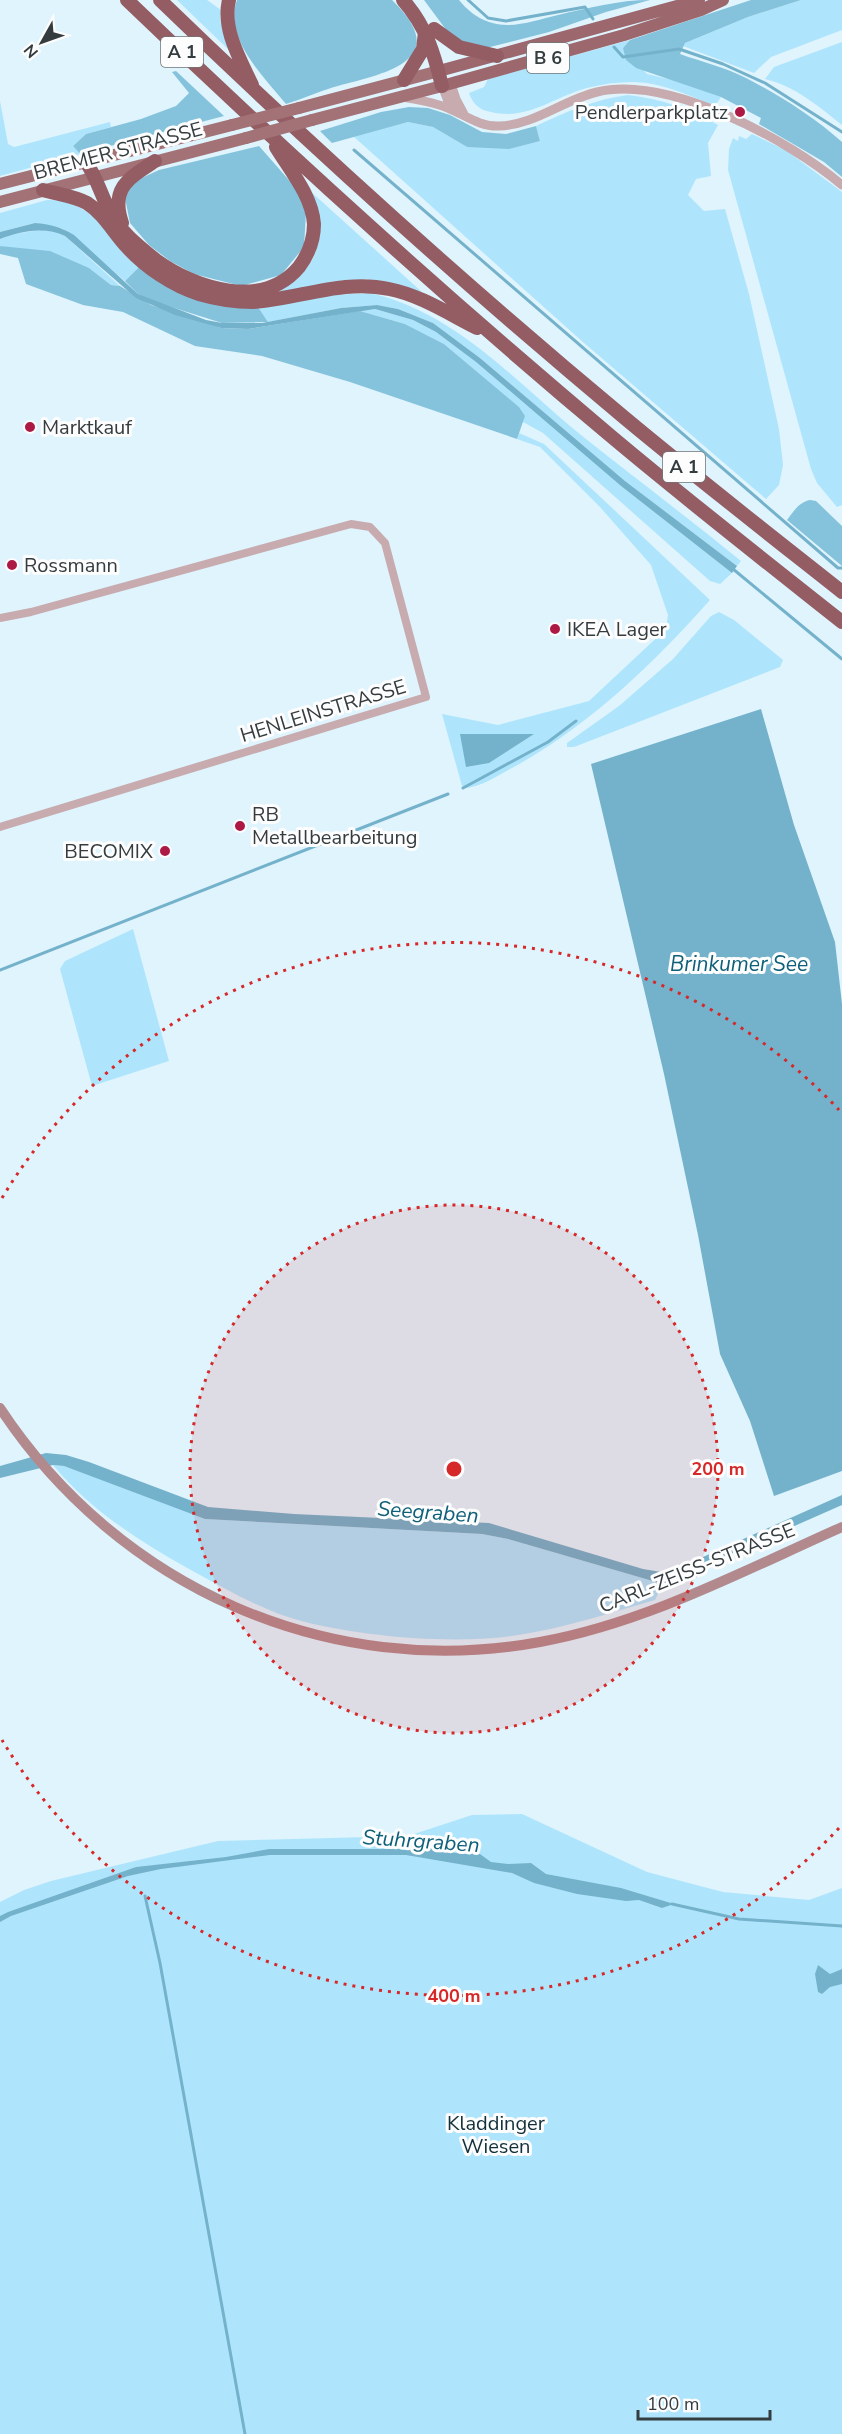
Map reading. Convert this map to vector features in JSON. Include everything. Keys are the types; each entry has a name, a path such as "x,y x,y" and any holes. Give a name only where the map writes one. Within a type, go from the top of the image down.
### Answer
{"highway":[{"name":"A 1","path":"127,0 269,135 496,338 687,500 842,622"},
{"name":"A 1","path":"160,0 255,92 494,307 627,420 842,592"},
{"path":"229,0 227,12 229,27 255,92"},
{"path":"403,0 429,29 459,47 497,56"},
{"path":"415,0 429,29 447,85"},
{"name":"B 6","path":"443,70 699,0"},
{"name":"B 6","path":"447,85 624,35 701,10 723,0"},
{"path":"404,80 423,49 429,29"},
{"path":"86,162 111,215 132,238 168,268 193,282 217,288 232,291 256,290 272,286 289,276 303,262 313,236 312,215 305,195 269,135"},
{"path":"132,238 120,216 118,198 128,180 155,161"},
{"path":"92,177 100,213"},
{"path":"43,190 75,198 100,213 128,248 152,268 172,282 198,293 236,302 255,302 319,290 363,286 390,289 418,299 496,338"}],"main road":[{"name":"B 6","path":"404,80 443,70"},
{"name":"BREMER STRASSE","path":"0,184 404,80"},
{"name":"B 6","path":"402,97 447,85"},
{"name":"BREMER STRASSE","path":"0,201 402,97"},
{"name":"CARL-ZEISS-STRASSE","path":"0,1408 48,1473 122,1541 171,1575 218,1600 264,1619 316,1635 366,1646 416,1651 461,1651 541,1642 603,1626 689,1595 842,1527"}],"street":[{"path":"447,85 448,101 456,112"},
{"path":"447,85 465,116"},
{"path":"402,97 427,102 486,125 514,125 595,92 631,88 656,92 759,131 798,153 842,185"},
{"name":"HENLEINSTRASSE","path":"0,618 45,609 351,524 370,527 385,543 426,696 0,827"}],"green space":[{"path":"177,0 207,0 221,10 220,20 231,52"},
{"path":"801,0 842,0 842,30 771,57 754,73 683,46 685,43 748,17"},
{"path":"630,40 623,48 647,74 681,82 721,97 715,106 664,87 632,82 587,88 529,111 504,114 483,110 475,104 469,93 484,87 488,79"},
{"path":"842,42 842,125 815,104 786,86 765,79 774,67"},
{"path":"628,95 674,105 718,125 708,143 711,176 696,179 688,195 704,211 725,209 749,294 779,429 783,465 779,485 766,499 584,343 353,136 408,122 433,127 467,147 540,141 536,126 592,103"},
{"path":"0,101 8,144 14,147 110,122 111,127 86,134 73,146 80,154 0,176"},
{"path":"752,134 787,151 842,192 842,505 837,507 817,483 811,469 728,170 729,149 733,138 738,141 739,136 746,139"},
{"path":"309,190 422,292 366,279 276,293 304,271 316,249 317,224"},
{"path":"47,200 62,201 88,213 110,233 139,267 125,281 63,229 35,223 0,232 0,213"},
{"path":"42,230 65,236 120,286 111,285 89,268 0,246 0,239 12,234"},
{"path":"370,293 400,302 429,315 481,349 576,431 741,561 737,566 625,481 480,358 433,323 398,309 377,305 341,308 268,322 258,307 330,295"},
{"path":"375,309 413,320 436,332 476,362 621,486 732,573 720,584 710,581 543,433 523,422 519,408 444,344 405,324 360,311"},
{"path":"519,433 544,444 710,600 642,671 593,714 512,768 484,783 466,788 462,786 442,714 498,725 589,701 666,629 668,615 651,565 600,507 540,447 517,439"},
{"path":"719,612 734,620 783,660 780,667 574,747 567,747 567,743 619,706 673,659 711,616"},
{"path":"133,929 169,1061 92,1086 60,969 65,961"},
{"path":"53,1465 64,1466 93,1476 205,1519 482,1534 508,1539 663,1584 655,1600 570,1624 518,1635 467,1639 411,1638 329,1627 290,1618 260,1606 170,1558 134,1536 99,1510"},
{"name":"Kladdinger Wiesen","path":"522,1814 647,1872 723,1892 809,1900 842,1888 842,2434 0,2434 0,1902 24,1890 51,1881 218,1841 408,1836 472,1815"}],"shaded area":[{"path":"237,0 392,0 410,21 417,38 414,51 405,62 390,70 286,104 257,69 241,42 234,14"},
{"path":"424,0 459,0 480,18 506,25 627,1 650,0 606,12 549,32 486,48 462,42 447,31"},
{"path":"751,0 801,0 748,17 685,43 680,54 746,78 820,124 842,142 842,177 824,162 759,124 761,118 721,97 636,68 626,60 623,48 630,40"},
{"path":"176,71 224,116 80,154 73,146 86,134 141,119 176,106 189,93 172,72"},
{"path":"409,107 428,108 450,115 482,132 506,134 536,126 540,141 509,149 467,147 433,127 408,122 332,143 320,131 381,112"},
{"path":"259,146 295,187 306,212 304,247 281,275 241,286 194,274 170,261 149,245 130,223 125,198 133,182 159,170"},
{"path":"0,246 50,251 89,268 111,285 120,286 151,305 221,328 248,329 360,311 405,324 444,344 519,407 525,416 517,439 350,382 262,356 195,346 123,312 83,305 26,284 18,258 0,254"},
{"path":"139,267 258,307 268,322 222,323 149,300 138,294 125,281"},
{"path":"810,500 816,501 842,526 842,566 787,520 799,505"}],"water":[{"path":"35,223 55,226 74,235 138,294 206,320 222,323 262,323 341,308 377,305 398,309 433,323 480,358 625,481 737,566 732,573 621,486 476,362 436,332 413,320 375,309 248,329 221,328 175,315 136,298 65,236 41,230 0,239 0,232"},
{"name":"Brinkumer See","path":"761,709 794,825 835,942 842,1004 842,1471 774,1496 750,1421 720,1354 664,1074 591,764"},
{"path":"460,734 534,734 489,763 466,767"},
{"path":"46,1453 66,1455 89,1462 208,1507 294,1514 489,1523 643,1569 667,1573 842,1495 842,1505 663,1584 508,1539 482,1534 205,1519 64,1466 53,1465 0,1478 0,1466"},
{"path":"442,1845 455,1853 480,1854 491,1862 531,1863 546,1874 621,1888 674,1904 662,1908 639,1900 626,1901 577,1894 534,1883 512,1873 406,1855 270,1855 161,1869 128,1876 11,1916 0,1922 0,1916 8,1912 136,1867 226,1857 269,1849 418,1851"},
{"path":"818,1965 830,1974 842,1969 842,1984 830,1987 822,1994 818,1992 815,1974"}],"waterway":[{"path":"468,0 488,18 506,21 585,7 593,19"},
{"path":"614,47 623,57 679,49 723,64 765,83 842,132"},
{"path":"354,150 838,568 842,568"},
{"path":"733,569 842,659"},
{"path":"463,788 548,742 576,721"},
{"path":"0,970 448,794"},
{"path":"145,1896 160,1963 245,2434"},
{"name":"Stuhrgraben","path":"672,1904 739,1919 842,1926"}],"place":[{"name":"Pendlerparkplatz","path":"740,112"},
{"name":"Marktkauf","path":"30,427"},
{"name":"Rossmann","path":"12,565"},
{"name":"IKEA Lager","path":"555,629"},
{"name":"RB Metallbearbeitung","path":"240,826"},
{"name":"BECOMIX","path":"165,851"}],"water label":[{"name":"Seegraben","path":"428,1512"}]}
